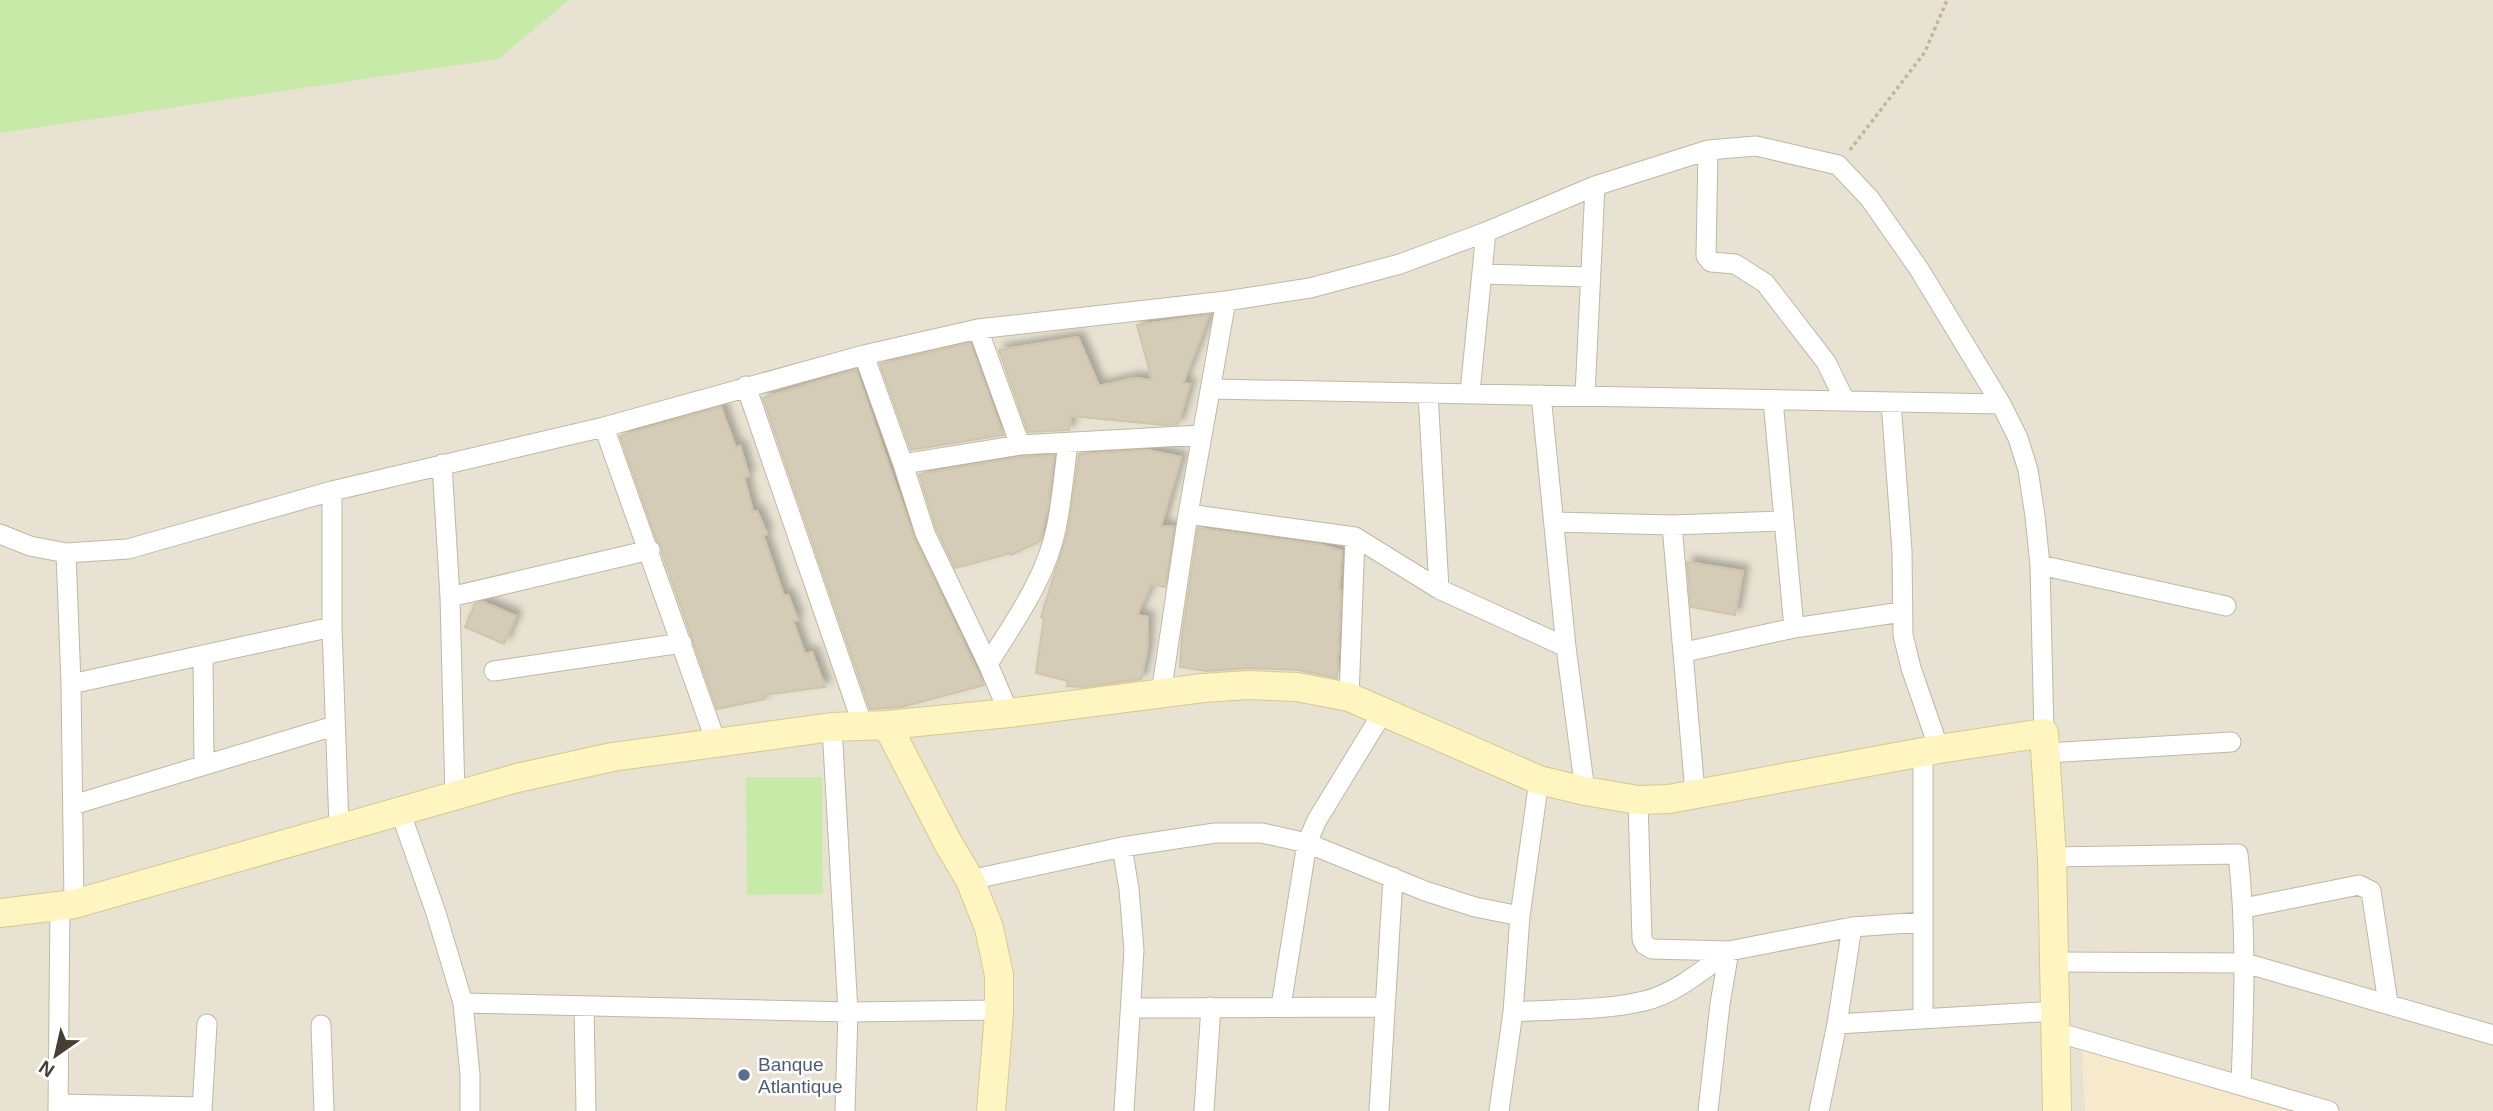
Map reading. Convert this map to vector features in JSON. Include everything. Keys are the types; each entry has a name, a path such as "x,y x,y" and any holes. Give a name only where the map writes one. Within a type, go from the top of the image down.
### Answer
{"street":[{"path":"0,534 30,546 66,553 128,549 332,491 604,427 746,386 978,328 1227,301 1310,288 1400,264 1486,232 1595,186 1708,150 1756,146 1838,165 1870,198 1919,269 2001,404 2018,438 2028,470 2040,565 2045,743 2052,857 2057,1111"},
{"path":"1708,150 1706,256 1711,262 1735,264 1765,283 1826,362 1845,401"},
{"path":"1585,395 1595,186"},
{"path":"1470,392 1486,232"},
{"path":"1483,274 1590,277"},
{"path":"1161,694 1201,435 1227,301"},
{"path":"978,328 1020,445"},
{"path":"864,355 925,533 1009,713"},
{"path":"746,386 875,725 971,880 989,928 999,975 991,1111"},
{"path":"1212,389 2001,404"},
{"path":"1428,393 1439,589"},
{"path":"1541,395 1566,647 1585,792"},
{"path":"1773,400 1794,628"},
{"path":"1891,402 1902,551 1903,635 1931,750 1923,922 1923,1018"},
{"path":"604,427 716,742"},
{"path":"903,464 1020,445 1201,435"},
{"path":"988,664 1031,593 1046,562 1056,530 1068,443"},
{"path":"442,464 450,597 456,796"},
{"path":"332,491 334,726 339,827"},
{"path":"1188,514 1355,537 1439,589 1566,647"},
{"path":"1554,522 1672,525 1783,521"},
{"path":"1672,525 1695,793"},
{"path":"1349,697 1355,537"},
{"path":"450,597 650,551"},
{"path":"66,553 72,684 73,805 58,1107 202,1109 207,1024"},
{"path":"2040,565 2226,606"},
{"path":"1685,652 1794,628 1902,612"},
{"path":"72,684 332,627"},
{"path":"494,671 682,643"},
{"path":"203,655 204,764"},
{"path":"0,913 67,905 517,778 612,757 832,727 1009,713 1248,685 1297,687 1349,697 1539,780 1585,792 1638,800 1669,799 1931,750 2045,743 2231,742"},
{"path":"1281,1006 1307,843 1317,820 1383,712"},
{"path":"73,805 334,726"},
{"path":"832,727 848,1012 845,1111"},
{"path":"1499,1111 1513,1012 1520,916 1539,780"},
{"path":"1638,800 1642,939 1645,945 1652,949 1729,951 1852,927 1923,922"},
{"path":"400,811 436,913 463,1003 470,1075 470,1111"},
{"path":"971,880 1122,847 1215,833 1262,833 1307,843 1425,891 1475,907 1520,916"},
{"path":"1122,847 1134,950 1124,1111"},
{"path":"2052,857 2238,854 2244,908 2245,963 2241,1084"},
{"path":"1379,1111 1393,877"},
{"path":"2244,908 2359,885 2371,891 2388,1003"},
{"path":"1818,1111 1837,1024 1852,927"},
{"path":"1513,1012 1599,1007 1646,1001 1681,984 1729,951"},
{"path":"1708,1111 1729,951"},
{"path":"2055,962 2245,963 2493,1035"},
{"path":"463,1003 848,1012 999,1010"},
{"path":"584,1007 586,1111"},
{"path":"1204,1111 1211,1007"},
{"path":"1132,1008 1384,1007"},
{"path":"1837,1024 1923,1018 2056,1022 2329,1111"},
{"path":"321,1025 324,1111"}],"path":[{"path":"1838,165 1926,52 1947,0"}],"shaded area":[{"path":"0,0 2493,0 2493,1111 0,1111"},
{"path":"2082,1050 2291,1111 2085,1111"}],"green space":[{"path":"0,0 569,0 498,59 0,133"},
{"path":"746,777 822,777 823,894 747,895"}],"building":[{"path":"1209,315 1183,383 1190,384 1178,424 1071,416 1069,430 1028,432 999,350 1078,337 1099,386 1134,378 1152,380 1137,325"},
{"path":"970,343 1003,435 911,450 880,364"},
{"path":"856,370 914,538 984,685 901,707 870,709 763,398"},
{"path":"721,407 736,448 740,446 749,476 744,477 753,512 757,511 767,534 763,535 784,596 788,595 798,620 793,621 805,654 812,652 825,687 763,695 765,699 717,709 662,547 657,541 620,436"},
{"path":"1147,450 1181,457 1161,526 1174,527 1165,587 1151,584 1137,615 1148,617 1147,650 1141,679 1083,687 1067,686 1068,681 1036,673 1044,618 1041,617 1068,531 1079,454"},
{"path":"1054,455 1048,506 1040,541 1011,555 955,568 936,528 919,474 1021,457"},
{"path":"1198,528 1322,545 1342,551 1337,678 1298,670 1249,668 1207,671 1180,667"},
{"path":"1687,562 1743,571 1735,615 1691,607"},
{"path":"483,602 516,616 504,644 465,627 475,604"}],"place":[{"name":"Banque Atlantique","path":"744,1075"}]}
